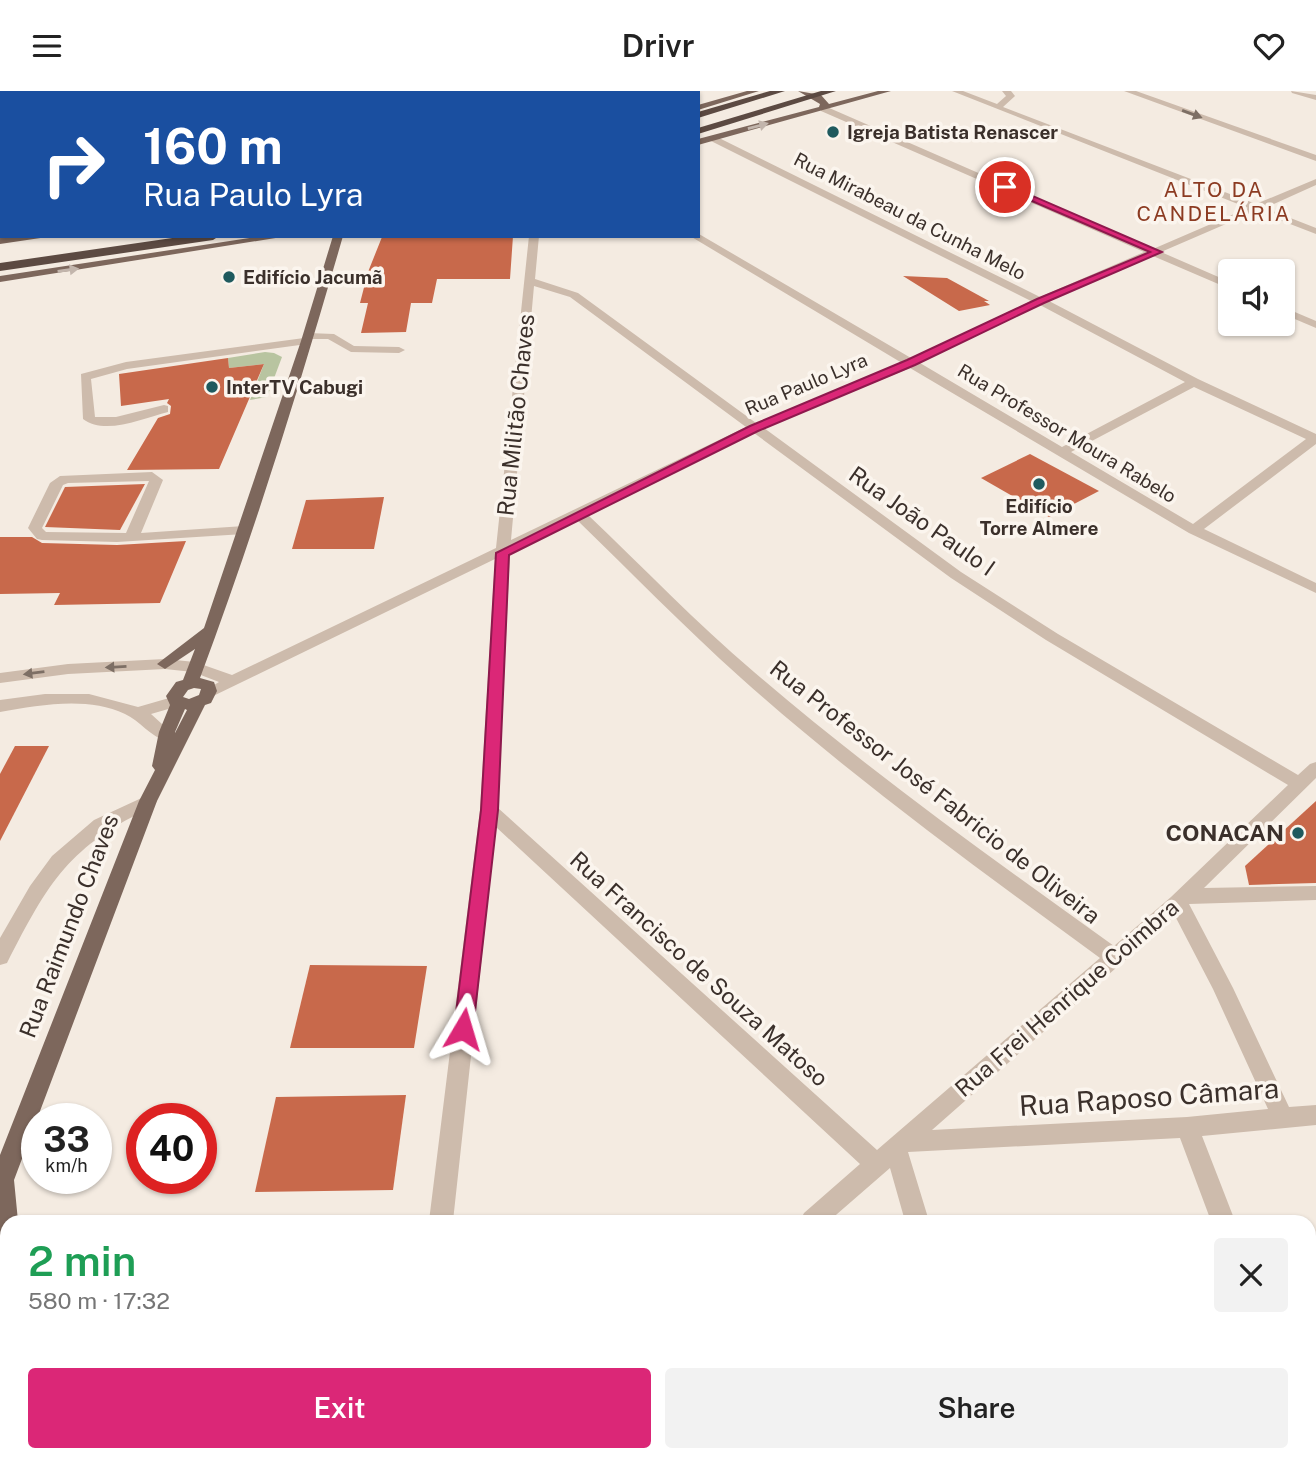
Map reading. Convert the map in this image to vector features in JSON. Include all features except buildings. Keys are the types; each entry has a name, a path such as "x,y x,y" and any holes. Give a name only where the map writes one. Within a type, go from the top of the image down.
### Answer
{"highway":[{"path":"700,115 756,93 780,91"},
{"path":"700,130 831,91"},
{"path":"0,253 120,238"},
{"path":"0,267 200,238"}],"main road":[{"path":"700,96 719,91"},
{"path":"802,91 825,102 820,110"},
{"path":"700,141 887,91"},
{"path":"700,107 756,93"},
{"path":"0,279 270,238"},
{"name":"Rua Raimundo Chaves","path":"5,1215 1,1182 148,801 160,773 187,732 201,683 211,631 308,338 337,238"},
{"path":"165,664 211,631"},
{"path":"177,702 201,683"},
{"name":"Rua Raimundo Chaves","path":"160,773 166,735 177,702"}],"street":[{"path":"956,91 1316,230"},
{"path":"998,107 1012,96 1006,91"},
{"path":"1128,91 1316,158"},
{"path":"1295,91 1316,98"},
{"path":"820,110 1157,252 1218,280"},
{"name":"Rua Mirabeau da Cunha Melo","path":"712,138 1040,301 1194,381 1315,439"},
{"name":"Rua Paulo Lyra","path":"201,683 237,679 503,553 754,428 911,363 1040,301 1316,182"},
{"name":"Rua Militão Chaves","path":"441,1215 489,810 503,553 534,238"},
{"name":"Rua Professor Moura Rabelo","path":"698,238 1194,530 1316,589"},
{"name":"Rua João Paulo I","path":"529,281 574,295 956,575 1052,637 1300,784"},
{"path":"1295,315 1316,325"},
{"path":"164,409 114,420 92,421 89,419 85,377 126,366 330,336 351,349 399,350"},
{"path":"1060,453 1194,381"},
{"path":"1194,530 1315,439"},
{"path":"132,535 156,480 152,476 65,479 57,483 35,528 42,535 56,537 132,535 244,530"},
{"name":"Rua Professor José Fabricio de Oliveira","path":"579,514 746,674 824,739 953,841 1115,958"},
{"path":"0,678 68,669 165,664 201,683 237,679"},
{"path":"0,706 56,699 87,698 110,701 139,712 166,735"},
{"path":"139,712 177,702"},
{"name":"Rua Frei Henrique Coimbra","path":"819,1215 1181,899 1316,768"},
{"path":"0,957 34,892 51,869 88,833 148,801"},
{"name":"Rua Francisco de Souza Matoso","path":"489,810 876,1164"},
{"path":"1283,1118 1181,899 1316,893"},
{"name":"Rua Raposo Câmara","path":"899,1144 1187,1127 1316,1115"},
{"path":"1187,1127 1221,1215"},
{"path":"899,1144 916,1215"}],"green space":[{"path":"265,352 282,357 267,397 250,400 264,364 229,368 228,358"}],"place":[{"name":"Igreja Batista Renascer","path":"833,132"},
{"name":"Edifício Jacumã","path":"229,277"},
{"name":"InterTV Cabugi","path":"212,387"},
{"name":"Edifício Torre Almere","path":"1039,484"},
{"name":"CONACAN","path":"1298,833"}],"district":[{"name":"ALTO DA CANDELÁRIA","path":"1214,202"}],"route":[{"path":"463,1029 489,810 503,553 754,428 911,363 1040,301 1157,252 1005,187"}]}
